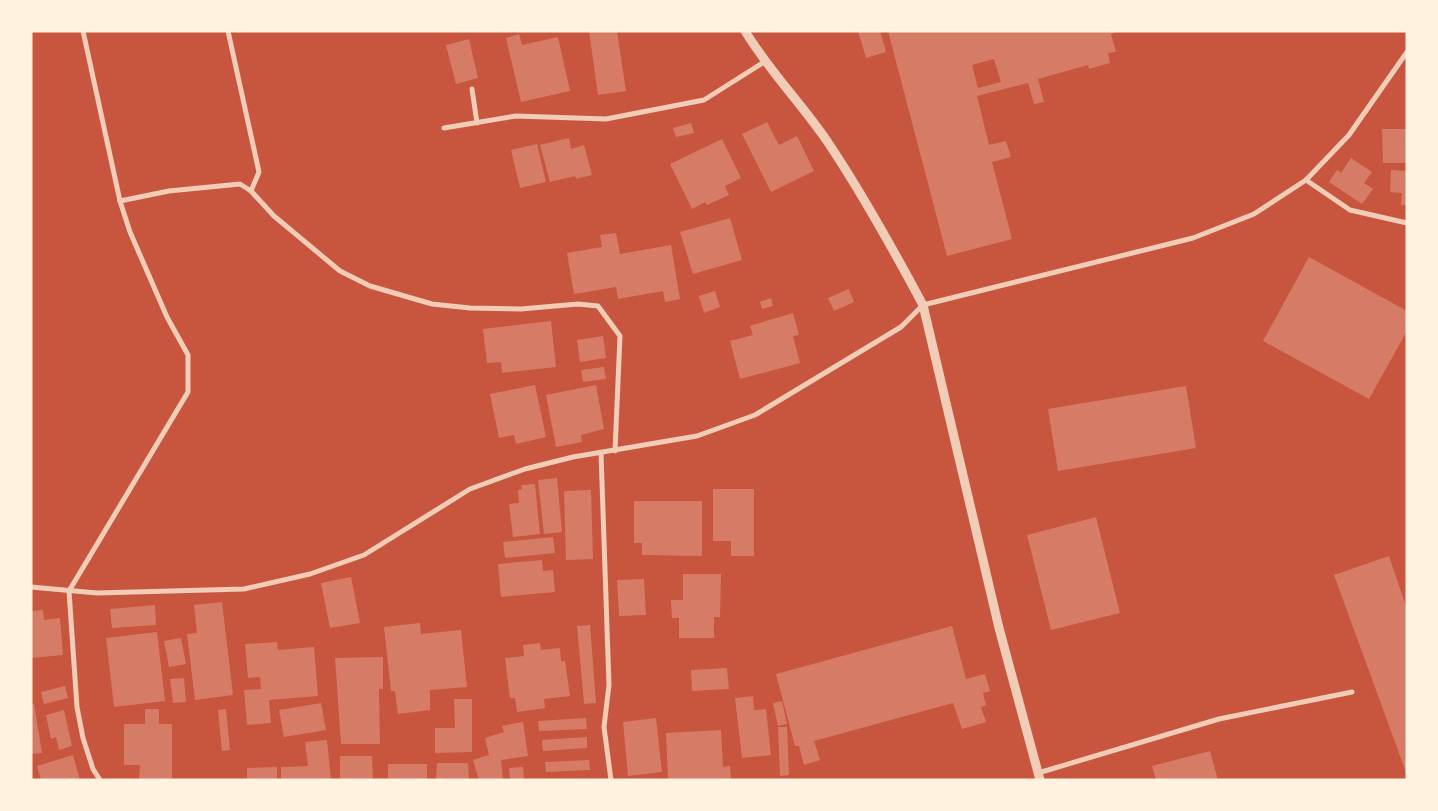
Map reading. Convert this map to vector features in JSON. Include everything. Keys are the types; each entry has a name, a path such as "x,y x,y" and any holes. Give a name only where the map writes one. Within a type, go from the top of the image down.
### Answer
{"street":[{"path":"83,31 120,201 130,232 163,309 188,355 188,392 69,591 77,706 83,738 93,769 100,780"},
{"path":"228,31 259,172 252,191"},
{"path":"745,31 764,62 826,140 923,304 999,628 1039,777 1219,719 1352,692"},
{"path":"31,587 97,593 244,589 310,574 364,555 470,489 525,469 573,457 697,436 755,415 901,328 923,304 1193,238 1254,214 1306,180 1349,135 1407,52"},
{"path":"444,128 516,116 606,119 704,100 764,62"},
{"path":"472,89 477,122"},
{"path":"1306,180 1350,210 1407,223"},
{"path":"120,201 169,191 240,184 252,191 274,216 340,271 370,286 432,304 470,308 521,309 578,304 598,306 620,336 615,451"},
{"path":"601,453 609,685 604,727 611,780"}],"building":[{"path":"589,31 617,31 626,91 598,95"},
{"path":"858,31 880,31 886,52 866,58"},
{"path":"888,31 1119,31 1111,34 1116,52 1108,53 1110,63 1089,69 1088,65 1038,79 1044,102 1034,104 1028,83 977,96 989,145 1006,141 1011,157 992,162 1012,239 947,256","holes":["994,59 1001,82 978,88 972,65"]},
{"path":"519,34 522,45 558,37 570,91 521,102 506,38"},
{"path":"469,39 478,78 456,84 446,45"},
{"path":"767,122 779,145 797,136 814,171 771,192 742,134"},
{"path":"691,123 694,133 676,137 673,128"},
{"path":"1382,129 1407,129 1407,163 1383,163"},
{"path":"569,138 571,149 584,145 592,175 576,179 575,176 550,182 540,145"},
{"path":"722,139 741,178 725,186 729,195 707,205 705,202 692,209 670,164"},
{"path":"537,144 546,182 520,188 511,150"},
{"path":"1351,158 1372,172 1364,183 1373,189 1362,204 1329,182 1337,170 1341,173"},
{"path":"1391,170 1407,171 1407,205 1401,205 1402,193 1390,192"},
{"path":"730,218 742,260 693,274 680,232"},
{"path":"616,233 620,254 671,245 680,299 665,302 663,291 618,299 616,287 574,294 567,253 602,247 600,235"},
{"path":"1309,257 1407,311 1407,331 1369,399 1263,341"},
{"path":"849,289 854,302 834,311 828,298"},
{"path":"715,291 720,307 704,313 699,296"},
{"path":"771,298 773,306 762,309 760,302"},
{"path":"793,313 799,335 793,336 800,363 740,379 730,341 753,335 750,326"},
{"path":"551,321 556,367 502,373 501,362 487,363 483,329"},
{"path":"603,336 606,358 580,362 577,340"},
{"path":"604,367 606,379 583,382 581,370"},
{"path":"535,385 546,437 516,444 514,435 499,438 490,394"},
{"path":"596,385 604,429 581,435 582,442 556,447 546,395"},
{"path":"1186,386 1196,448 1058,471 1048,409"},
{"path":"557,478 562,532 544,534 538,480"},
{"path":"535,484 540,534 513,537 509,504 519,503 518,490 522,489 521,485"},
{"path":"713,489 754,489 754,556 731,556 731,541 713,541"},
{"path":"591,490 593,559 566,560 564,491"},
{"path":"634,501 702,501 702,556 642,555 642,543 634,543"},
{"path":"1096,517 1120,613 1051,630 1027,535"},
{"path":"553,537 555,553 505,558 503,542"},
{"path":"1389,556 1407,609 1407,775 1334,575"},
{"path":"542,560 543,571 553,570 555,592 501,597 498,564"},
{"path":"683,574 721,574 720,617 714,617 714,638 679,638 679,618 672,618 671,600 683,600"},
{"path":"351,577 360,623 330,628 321,583"},
{"path":"644,579 646,615 619,616 617,580"},
{"path":"222,602 233,695 195,700 187,634 197,633 194,605"},
{"path":"155,605 156,625 112,628 110,609"},
{"path":"43,610 44,620 60,618 63,655 31,658 31,611"},
{"path":"420,623 421,634 461,630 467,687 430,690 430,710 398,714 395,691 391,691 384,627"},
{"path":"590,625 596,703 584,704 577,626"},
{"path":"952,626 966,679 985,674 990,691 983,693 986,705 981,707 986,722 962,729 953,703 814,741 820,760 804,765 799,746 795,746 776,674"},
{"path":"157,632 165,701 114,707 106,638"},
{"path":"181,638 186,664 169,667 164,641"},
{"path":"277,642 278,650 314,647 318,696 269,700 271,723 247,725 244,690 261,689 260,677 248,678 245,644"},
{"path":"540,643 541,650 560,648 561,661 565,661 570,696 544,699 545,708 517,712 515,698 510,698 505,658 524,656 523,645"},
{"path":"383,657 383,689 379,689 380,744 341,744 335,658"},
{"path":"727,668 729,689 692,691 691,670"},
{"path":"184,678 186,702 173,703 170,679"},
{"path":"65,686 68,698 44,704 41,692"},
{"path":"753,696 754,710 766,709 771,755 742,758 735,698"},
{"path":"454,699 472,699 472,752 435,753 435,728 455,728"},
{"path":"782,701 787,724 778,726 773,703"},
{"path":"321,703 326,730 284,737 279,710"},
{"path":"34,704 42,753 31,754 31,705"},
{"path":"145,709 159,709 159,724 172,724 172,780 139,780 140,765 124,765 124,724 145,724"},
{"path":"226,709 230,750 222,751 218,710"},
{"path":"64,710 72,746 59,750 56,737 51,739 46,715"},
{"path":"586,718 587,729 539,731 538,721"},
{"path":"656,718 662,772 628,776 623,722"},
{"path":"523,722 528,756 501,760 503,780 479,780 473,760 489,755 485,738 504,732 502,726"},
{"path":"778,727 787,727 789,775 780,776"},
{"path":"721,730 723,767 730,766 731,780 668,780 666,733"},
{"path":"587,737 587,748 543,751 542,740"},
{"path":"327,740 331,780 281,780 281,767 308,766 305,742"},
{"path":"1210,751 1218,780 1156,780 1152,766"},
{"path":"73,755 80,780 41,780 37,766"},
{"path":"340,756 372,756 373,780 340,780"},
{"path":"589,760 590,770 546,772 545,762"},
{"path":"437,763 468,763 469,780 436,780"},
{"path":"388,764 427,764 427,780 388,780"},
{"path":"277,767 277,780 247,780 247,768"},
{"path":"523,767 524,780 510,780 509,768"}]}
